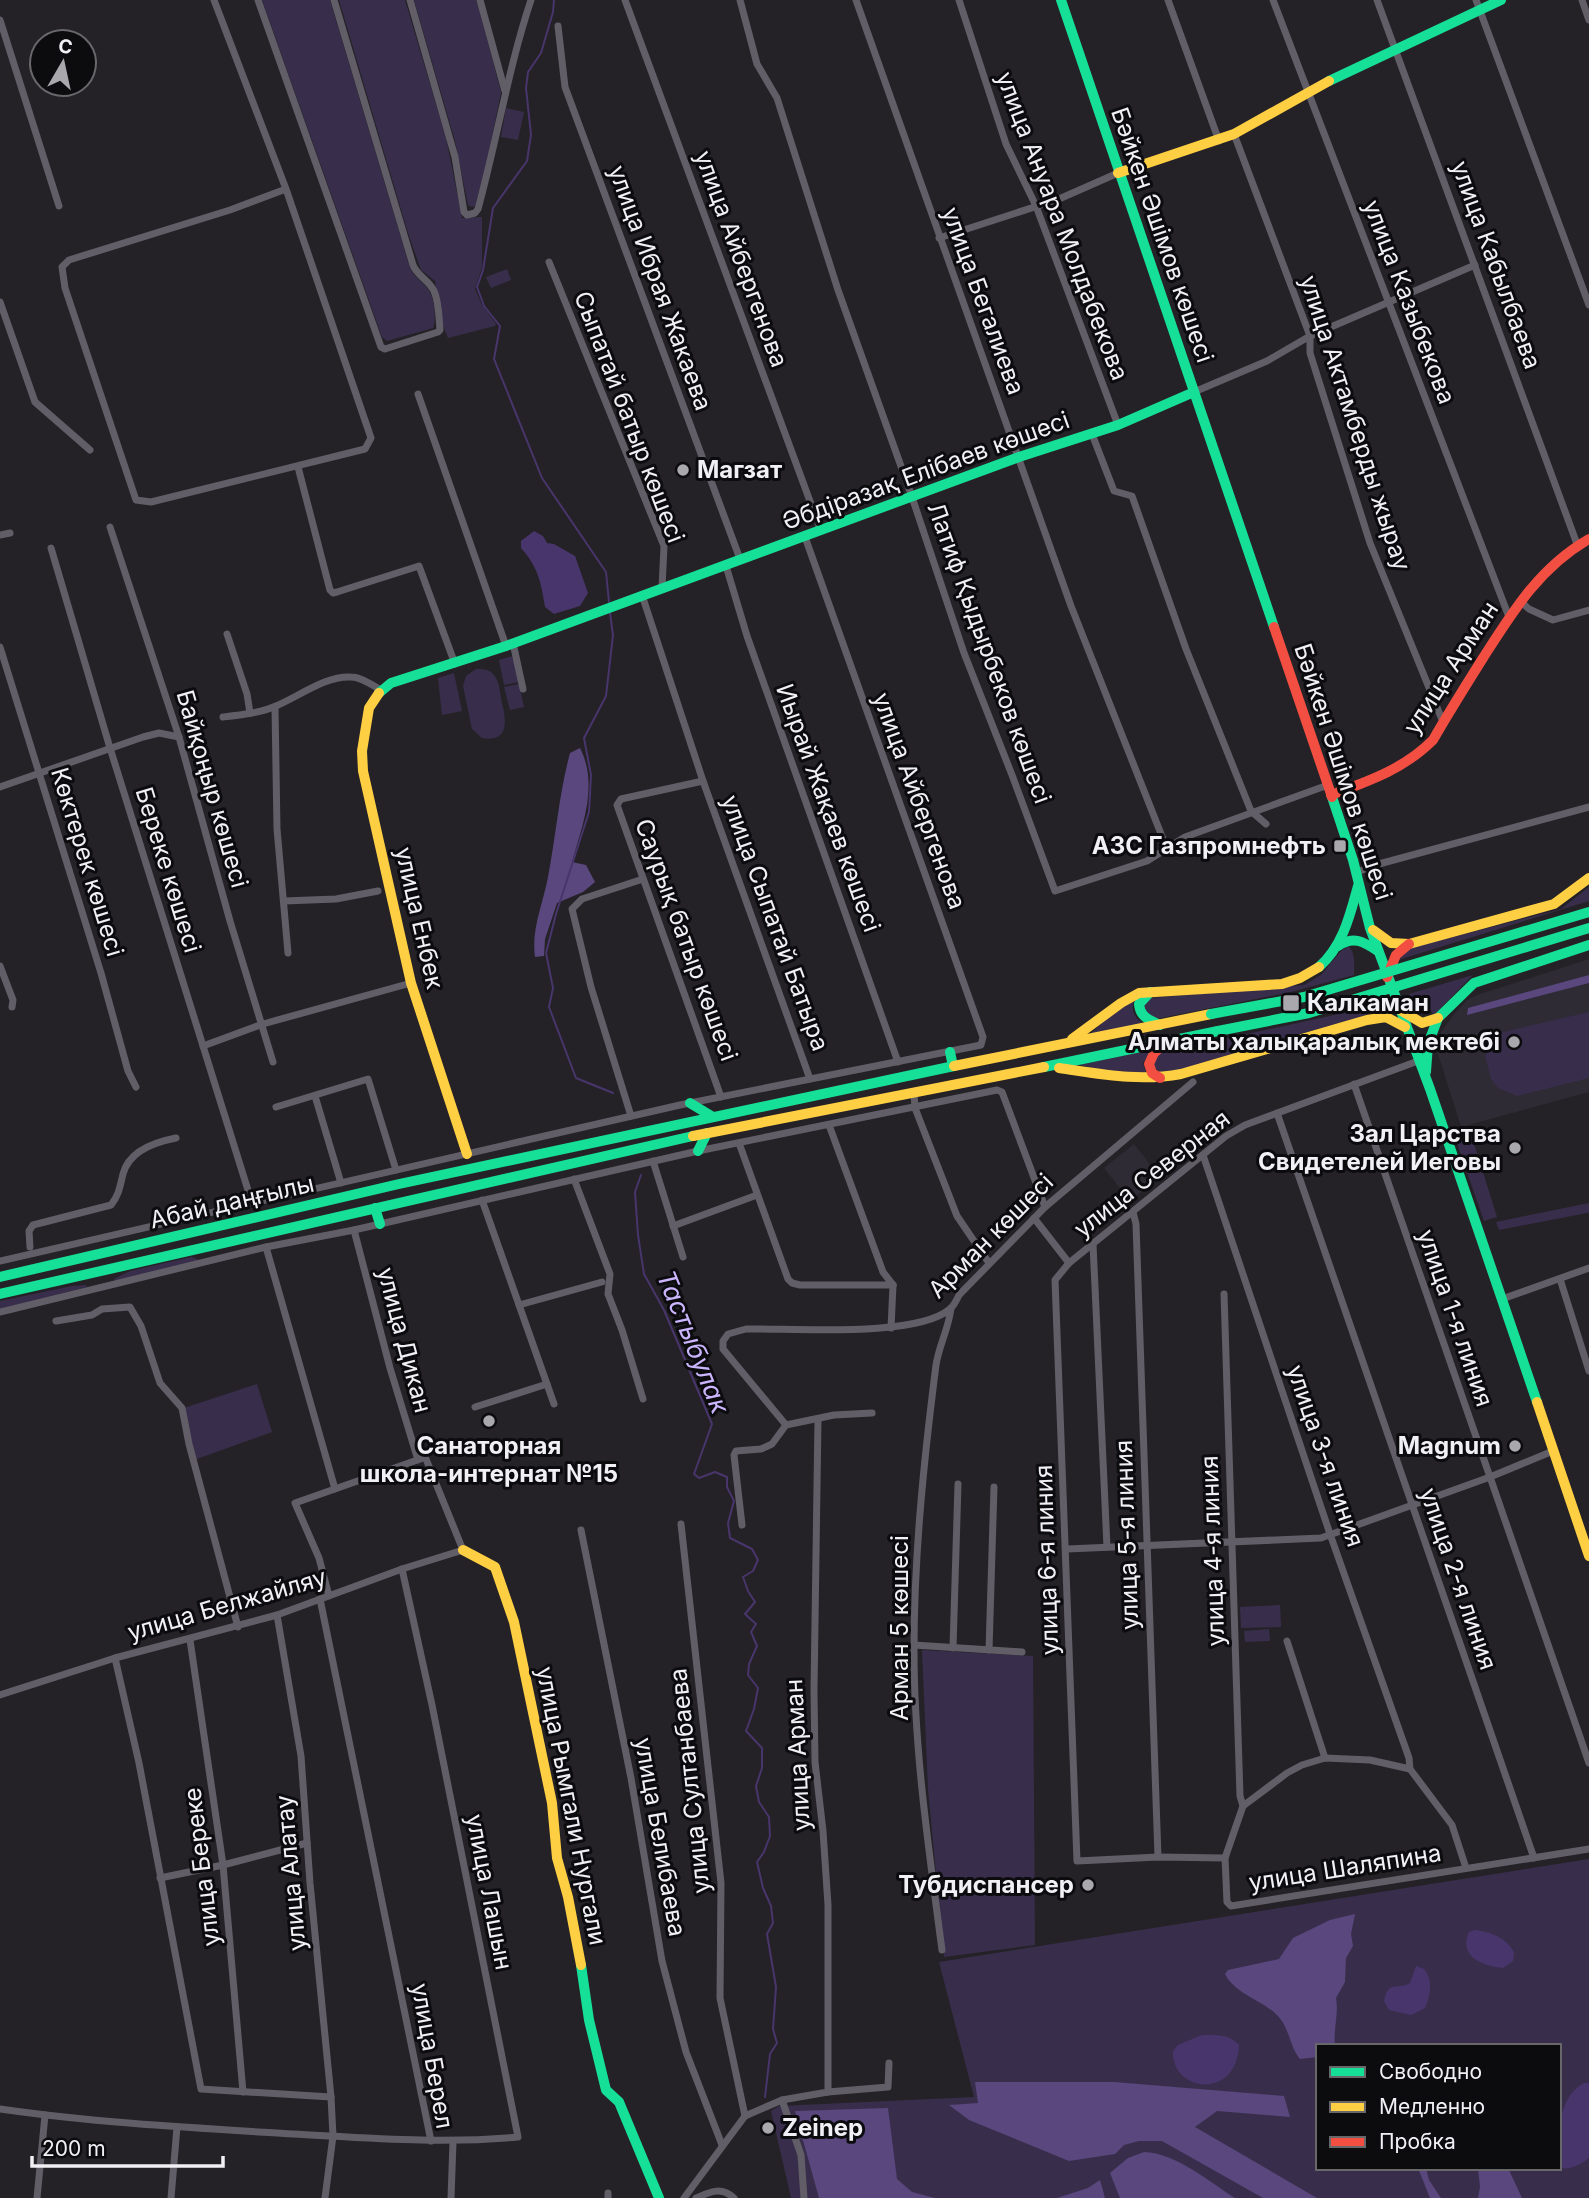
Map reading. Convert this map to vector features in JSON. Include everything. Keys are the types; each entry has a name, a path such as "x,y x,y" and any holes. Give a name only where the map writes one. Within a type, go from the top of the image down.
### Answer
{"main road":[{"name":"Бәйкен Әшімов көшесі","path":"1061,0 1358,876 1370,928 1427,1082 1589,1556"},
{"path":"1118,173 1219,141 1307,92 1395,51 1478,5 1501,0"},
{"name":"Әбдіразақ Елібаев көшесі","path":"381,690 391,683 509,645 1019,457 1118,425 1194,392"},
{"name":"улица Арман","path":"1329,790 1396,770 1419,756 1433,740 1509,617 1537,578 1577,544 1589,539"},
{"name":"улица Енбек","path":"381,690 374,698 366,720 363,771 411,982 467,1154"},
{"path":"1336,948 1348,924 1358,876"},
{"path":"1370,928 1391,943 1409,944 1554,904 1589,878"},
{"name":"Абай даңғылы","path":"0,1278 373,1190 713,1116 1304,997 1589,912"},
{"path":"0,1294 707,1133 878,1099 936,1090 958,1091 1040,1068 1309,1013 1589,928"},
{"path":"1062,1044 1086,1031 1129,997 1150,992 1282,984 1301,979 1322,965 1344,941 1353,939 1364,941 1378,951"},
{"path":"1387,977 1396,955 1409,944"},
{"path":"1427,1082 1426,1054 1438,1018 1462,993 1482,978 1589,945"},
{"path":"1150,992 1140,1000 1139,1009 1143,1017 1160,1025"},
{"path":"1367,1020 1383,1013 1389,1005 1392,992"},
{"path":"1399,1009 1422,1023 1438,1018"},
{"path":"1040,1068 1072,1069 1135,1079 1160,1078 1367,1020 1386,1017 1405,1027"},
{"path":"1160,1078 1152,1073 1149,1064 1154,1053 1165,1043"},
{"path":"950,1052 953,1066"},
{"path":"931,1070 936,1090"},
{"path":"690,1103 713,1116"},
{"path":"698,1151 707,1133"},
{"path":"369,1176 373,1190"},
{"path":"375,1208 380,1224"},
{"name":"улица Рымгали Нургали","path":"463,1550 495,1567 514,1622 552,1803 557,1858 582,1968 589,2021 606,2090 619,2102 659,2198"}],"street":[{"path":"214,0 286,189 371,438 365,449 298,467 151,502 136,500 61,274 62,267 69,260 230,210 286,189"},
{"path":"258,0 381,347 386,349 440,330 438,310 433,289 420,277 413,265 334,0"},
{"path":"410,0 455,157 464,212 467,215 478,209 490,168 505,91 531,0"},
{"path":"480,0 505,91"},
{"name":"улица Айбергенова","path":"625,0 821,531"},
{"name":"Латиф Қыдырбеков көшесі","path":"740,0 757,64 777,98 831,269 964,653 1055,891 1147,861 1167,849"},
{"name":"улица Бегалиева","path":"856,0 1071,606 1167,849"},
{"name":"улица Ануара Молдабекова","path":"960,0 1006,144 1036,206 1118,425"},
{"path":"1168,0 1219,141"},
{"name":"улица Казыбекова","path":"1273,0 1509,617"},
{"name":"улица Кабылбаева","path":"1377,0 1577,544"},
{"path":"1582,0 1589,20"},
{"path":"1478,5 1589,305"},
{"path":"0,20 59,206"},
{"name":"улица Ибрая Жакаева","path":"558,26 565,87 740,559"},
{"name":"улица Актамберды жырау","path":"1234,134 1310,335 1310,353 1370,543 1443,722"},
{"path":"939,238 1069,195 1118,173"},
{"name":"Сыпатай батыр көшесі","path":"549,262 664,545 662,588"},
{"name":"Әбдіразақ Елібаев көшесі","path":"1194,392 1267,361 1310,335 1389,304 1475,265"},
{"path":"0,302 35,402 90,450"},
{"path":"418,394 523,689"},
{"path":"1092,434 1114,491 1132,496 1186,649 1251,811 1265,824"},
{"path":"298,467 330,590 337,592 419,566 455,664"},
{"name":"Байқоңыр көшесі","path":"110,527 179,737 230,921 273,1062"},
{"path":"0,535 10,533"},
{"name":"улица Айбергенова","path":"805,537 983,1038 981,1045 950,1052"},
{"name":"Береке көшесі","path":"51,548 110,748 252,1203"},
{"name":"Иырай Жақаев көшесі","path":"726,566 751,649 898,1062"},
{"name":"улица Сыпатай Батыра","path":"642,595 703,781 810,1079"},
{"path":"1520,601 1529,609 1553,620 1589,610"},
{"path":"227,634 247,694 250,713"},
{"name":"Көктерек көшесі","path":"0,647 128,1070 136,1087"},
{"path":"223,717 275,707 307,690 342,677 353,677 381,690"},
{"path":"275,707 277,829 288,953"},
{"path":"0,786 159,733 179,737"},
{"name":"Саурық батыр көшесі","path":"703,781 617,801 721,1097"},
{"path":"1167,849 1185,836 1251,811 1329,790"},
{"path":"1358,876 1379,864 1589,807"},
{"path":"631,1116 591,987 572,909 582,899 643,879"},
{"path":"284,901 336,898 378,891"},
{"path":"0,967 13,1000 12,1007"},
{"path":"203,1046 263,1024 411,982"},
{"path":"0,1261 690,1103 950,1052"},
{"name":"улица Северная","path":"1069,1263 1236,1131 1418,1061"},
{"path":"275,1107 368,1079 396,1170"},
{"name":"Арман көшесі","path":"786,1425 723,1349 723,1341 728,1334 746,1329 891,1328 938,1315 951,1308 959,1295 1045,1207 1193,1082"},
{"name":"улица 1-я линия","path":"1354,1084 1589,1763"},
{"path":"0,1312 266,1247 354,1230 698,1151 915,1108 958,1091 1002,1092 1045,1207"},
{"path":"914,1094 915,1108 957,1216 989,1264"},
{"path":"316,1096 341,1183"},
{"name":"улица 2-я линия","path":"1277,1114 1534,1858"},
{"path":"829,1125 883,1272 893,1285 891,1328"},
{"path":"30,1247 29,1231 33,1225 111,1205 119,1192 124,1171 143,1148 176,1138"},
{"path":"739,1143 788,1279 792,1283 893,1285"},
{"name":"улица 3-я линия","path":"1203,1155 1409,1758 1410,1769"},
{"path":"653,1161 683,1257"},
{"path":"574,1179 610,1273 608,1294 643,1399"},
{"path":"673,1226 757,1195"},
{"path":"482,1200 554,1404"},
{"name":"улица 5-я линия","path":"1133,1212 1136,1224 1157,1857"},
{"path":"1034,1218 1069,1263"},
{"name":"улица Дикан","path":"354,1230 390,1368 418,1460 423,1458 427,1461 463,1550"},
{"path":"1093,1244 1107,1547"},
{"path":"266,1247 335,1489"},
{"name":"улица 6-я линия","path":"1069,1263 1055,1280 1077,1861 1157,1857"},
{"path":"1502,1299 1589,1268"},
{"path":"1560,1279 1589,1371"},
{"path":"519,1306 602,1282"},
{"name":"улица 4-я линия","path":"1224,1294 1240,1796 1243,1805"},
{"path":"56,1321 92,1315 102,1308 130,1307 141,1326 160,1383 182,1408 189,1444 238,1627"},
{"name":"Арман 5 көшесі","path":"942,1950 922,1790 914,1645 920,1511 935,1374 951,1308"},
{"path":"475,1407 547,1384"},
{"path":"743,1525 734,1455 736,1451 761,1449 772,1444 786,1425 872,1413"},
{"name":"улица Арман","path":"818,1419 815,1750 828,1905 828,2091"},
{"path":"1067,1549 1321,1538 1490,1477 1553,1451"},
{"path":"329,1596 319,1558 295,1503 418,1460"},
{"path":"953,1648 958,1484"},
{"path":"989,1650 994,1487"},
{"name":"улица Султанбаева","path":"681,1524 721,1883 720,1998 744,2116"},
{"name":"улица Белибаева","path":"580,1530 631,1777 662,1961 686,2052 722,2145"},
{"name":"улица Белжайляу","path":"0,1695 115,1658 277,1615 401,1569 463,1550"},
{"name":"улица Лашын","path":"401,1569 434,1718 518,2137 431,2141"},
{"name":"улица Берел","path":"0,2109 177,2127 332,2132 431,2141 320,1599"},
{"name":"улица Алатау","path":"277,1615 301,1756 331,2097 332,2132 325,2198"},
{"name":"улица Береке","path":"190,1640 223,1865 243,2092"},
{"path":"1287,1641 1325,1758"},
{"path":"914,1645 1022,1652"},
{"path":"115,1658 139,1763 201,2090 331,2097"},
{"path":"1157,1857 1226,1858 1243,1805 1287,1773 1325,1758 1370,1760 1410,1769 1452,1825 1466,1868"},
{"path":"160,1878 307,1843"},
{"name":"улица Шаляпина","path":"1226,1858 1227,1902 1231,1906 1589,1849"},
{"path":"684,2198 744,2116 782,2100 828,2091 888,2087 889,2063"},
{"path":"782,2100 801,2155 804,2198"},
{"path":"37,2198 45,2115"},
{"path":"172,2198 177,2127"},
{"path":"451,2198 453,2142"},
{"path":"696,2198 716,2190 728,2193 734,2198"}],"shaded area":[{"path":"262,0 330,0 410,268 432,297 435,314 433,328 387,341 382,337"},
{"path":"339,0 405,0 446,138 462,218 482,217 482,267 475,289 495,326 448,338 442,323 435,281 421,270 408,233"},
{"path":"414,0 476,0 479,9 501,92 486,167 475,206 472,207 468,205 455,141"},
{"path":"506,108 524,112 518,140 501,137"},
{"path":"507,269 511,280 491,288 486,277"},
{"path":"534,531 543,536 547,543 575,556 588,593 580,606 554,614 545,607 538,575 521,548 521,541"},
{"path":"513,656 519,682 504,685 499,660"},
{"path":"476,669 492,673 500,689 504,728 498,737 491,739 482,738 472,729 463,686 466,676"},
{"path":"454,673 462,711 442,715 438,678"},
{"path":"519,684 524,707 510,710 504,687"},
{"path":"580,748 586,762 588,791 584,820 572,862 586,865 595,882 583,892 557,903 545,939 544,956 535,957 536,927 548,877 566,768 570,753"},
{"path":"1589,887 1589,901 1398,960 1410,948 1561,909"},
{"path":"1348,946 1353,956 1354,975 1291,992 1161,1018 1152,1018 1142,1012 1146,1000 1151,998 1304,985 1321,975"},
{"name":"Алматы халықаралық мектебі","path":"1589,959 1589,1092 1461,1127 1437,1051 1441,1032 1455,1013 1467,1000 1477,995"},
{"path":"1473,975 1434,1015 1429,1008 1414,1005 1409,994"},
{"path":"1589,975 1589,983 1467,1015 1468,1008"},
{"path":"1135,998 1134,1014 1146,1024 1089,1035 1120,1007"},
{"path":"1371,1007 1372,1012 1361,1017 1187,1069 1163,1073 1154,1068 1154,1059 1160,1053"},
{"path":"1589,1012 1589,1078 1517,1096 1498,1088 1491,1079 1485,1056 1488,1046 1503,1032"},
{"path":"1151,1050 1143,1063 1146,1073 1125,1075 1079,1065"},
{"path":"1474,1130 1471,1134 1497,1217 1484,1221 1454,1135"},
{"path":"1134,1144 1160,1177 1130,1201 1104,1168"},
{"path":"1589,1203 1589,1213 1499,1230 1496,1222"},
{"path":"191,1257 197,1259 197,1262 116,1282 114,1279 130,1271"},
{"path":"86,1285 87,1287 0,1309 0,1301"},
{"path":"257,1384 272,1432 194,1460 184,1408"},
{"path":"1280,1605 1281,1627 1241,1628 1240,1607"},
{"path":"1269,1629 1270,1641 1245,1642 1244,1631"},
{"path":"922,1650 1033,1656 1035,1945 944,1957 928,1789"},
{"path":"1589,1859 1589,2198 791,2198 771,2111 779,2106 974,2097 939,1962"},
{"path":"1355,1914 1351,1934 1353,1946 1346,1958 1345,1982 1336,1998 1335,2044 1316,2044 1316,2057 1300,2059 1277,2015 1235,1987 1225,1974 1228,1970 1279,1959 1293,1938 1330,1920"},
{"path":"1475,1930 1502,1939 1514,1952 1513,1961 1503,1968 1474,1959 1466,1941 1469,1932"},
{"path":"1416,1966 1424,1969 1430,1983 1425,2008 1411,2015 1389,2010 1384,2001 1388,1990 1410,1983"},
{"path":"1202,2035 1227,2037 1239,2045 1236,2063 1228,2075 1217,2082 1192,2082 1182,2075 1175,2065 1173,2051 1178,2045"},
{"path":"975,2082 1114,2082 1284,2096 1290,2117 1217,2111 1195,2127 1317,2198 1263,2198 1162,2141 1139,2141 1124,2145 1115,2154 1069,2161 969,2120 949,2105 978,2103"},
{"path":"1584,2083 1589,2083 1589,2158 1575,2166 1561,2168 1563,2109 1575,2090"},
{"path":"888,2108 897,2179 912,2192 935,2198 819,2198 795,2111"},
{"path":"1144,2152 1168,2157 1180,2163 1235,2198 1120,2198 1110,2173 1128,2158"},
{"path":"1419,2170 1426,2170 1429,2180 1441,2198 1430,2198"},
{"path":"1478,2170 1509,2170 1522,2198 1478,2198"},
{"path":"1100,2180 1105,2198 1057,2198 1088,2188"}],"waterway":[{"name":"Тастыбулак","path":"554,0 541,53 528,72 526,88 531,135 527,161 493,208 483,270 477,287 484,306 500,326 494,359 542,478 606,572 609,602"},
{"name":"Тастыбулак","path":"610,613 613,635 606,696 584,738 591,775 589,812 546,953 553,988 549,1007 576,1078 613,1093"},
{"name":"Тастыбулак","path":"641,1175 635,1192 644,1274 664,1310 712,1424 694,1474 699,1478 715,1472 727,1477 727,1487 734,1501 728,1523 730,1538 752,1549 758,1560 753,1571 743,1577 755,1602 745,1614 756,1624 751,1632 757,1646 749,1664 748,1675 758,1688 746,1731 762,1748 762,1768 756,1786 759,1802 769,1817 770,1836 757,1862 763,1888 771,1906 773,1923 767,1934 776,1987 773,2029 777,2043 770,2054 765,2097"}],"traffic: fast":[{"path":"1061,0 1274,627"},
{"path":"1329,81 1501,0"},
{"path":"379,693 391,683 506,646 1019,457 1118,425 1194,392"},
{"path":"1332,797 1353,860 1370,928 1430,1089 1537,1402"},
{"path":"1319,967 1340,940 1358,886"},
{"path":"1211,1014 1304,997 1589,912"},
{"path":"1218,1031 1309,1013 1589,928"},
{"path":"1338,946 1354,940 1378,951"},
{"path":"1426,1072 1428,1044 1438,1018 1474,983 1589,945"},
{"path":"1150,992 1139,1004 1141,1012 1160,1025"},
{"path":"1044,1067 1218,1031"},
{"path":"950,1052 953,1066"},
{"path":"0,1277 399,1184 954,1066"},
{"path":"690,1103 713,1117"},
{"path":"698,1151 707,1133"},
{"path":"0,1294 693,1136"},
{"path":"375,1208 380,1224"},
{"path":"581,1965 589,2020 606,2090 619,2102 659,2198"}],"traffic: slow":[{"path":"1118,173 1234,134 1329,81"},
{"path":"379,693 369,708 362,751 363,771 411,983 467,1154"},
{"path":"1373,930 1391,943 1409,944 1554,904 1589,878"},
{"path":"1072,1039 1139,993 1282,984 1319,967"},
{"path":"1400,1010 1422,1023 1438,1018"},
{"path":"954,1066 1211,1014"},
{"path":"1059,1068 1120,1076 1165,1076 1181,1074 1367,1020 1386,1017 1405,1027"},
{"path":"693,1136 1044,1067"},
{"path":"1537,1402 1589,1556"},
{"path":"463,1550 495,1567 514,1622 552,1803 557,1858 568,1897 581,1965"}],"traffic: jam":[{"path":"1331,795 1398,766 1433,740 1494,641 1529,591 1556,563 1589,539"},
{"path":"1274,627 1332,797"},
{"path":"1387,977 1396,955 1409,944"},
{"path":"1160,1078 1152,1073 1149,1064 1154,1053 1165,1043"}],"place":[{"name":"Магзат","path":"683,470"},
{"name":"АЗС Газпромнефть","path":"1340,846"},
{"name":"Калкаман","path":"1291,1003"},
{"name":"Алматы халықаралық мектебі","path":"1514,1042"},
{"name":"Зал Царства Свидетелей Иеговы","path":"1515,1148"},
{"name":"Санаторная школа-интернат №15","path":"489,1421"},
{"name":"Magnum","path":"1515,1446"},
{"name":"Тубдиспансер","path":"1088,1885"},
{"name":"Zeinep","path":"768,2128"}]}
